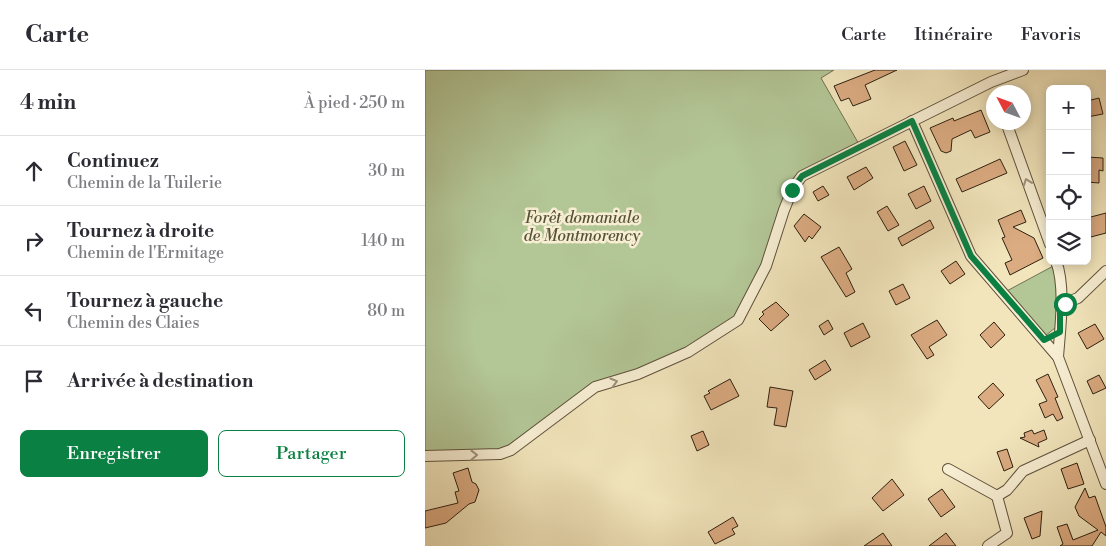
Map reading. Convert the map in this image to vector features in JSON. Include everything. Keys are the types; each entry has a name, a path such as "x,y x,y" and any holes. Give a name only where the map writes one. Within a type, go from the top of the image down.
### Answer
{"street":[{"path":"425,456 500,454 511,450 595,387 638,374 688,352 738,320 767,266 784,210 797,181 810,172 991,82 1023,70"},
{"path":"912,121 971,256 1058,357 1106,484"},
{"path":"1009,130 1046,233"},
{"path":"1058,265 1060,305 1058,357"},
{"path":"1060,305 1078,298 1106,270"},
{"path":"1044,340 1060,332"},
{"path":"997,496 1007,490 1023,471 1090,440"},
{"path":"948,470 997,496 1007,532 988,546"}],"green space":[{"name":"Forêt domaniale de Montmorency","path":"425,70 834,70 821,78 860,146 802,176 738,320 688,352 600,386 511,450 425,456"},
{"path":"1057,265 1060,324 1045,336 1003,293"}],"building":[{"path":"875,70 897,70 865,85 871,99 853,106 849,98 841,101 834,86"},
{"path":"1099,98 1103,114 1091,116 1091,100"},
{"path":"981,110 986,122 986,130 990,132 975,138 971,130 952,139 951,151 946,153 941,151 930,128 953,118 954,121"},
{"path":"905,141 917,165 904,171 893,147"},
{"path":"1091,157 1103,158 1103,171 1099,170 1099,183 1091,182"},
{"path":"1000,159 1007,173 962,192 956,179"},
{"path":"866,167 873,178 854,190 847,177"},
{"path":"823,186 829,195 818,201 813,192"},
{"path":"924,186 931,201 916,209 908,194"},
{"path":"887,206 899,225 888,231 877,212"},
{"path":"1021,210 1026,222 1013,227 1034,238 1043,258 1010,275 1005,263 1012,260 1002,238 1005,237 998,220"},
{"path":"1106,213 1106,233 1091,237 1091,217"},
{"path":"804,214 821,227 812,239 809,236 805,242 794,226"},
{"path":"930,220 934,228 902,246 898,238"},
{"path":"839,247 852,269 846,273 855,292 846,297 821,257"},
{"path":"956,261 965,274 950,284 941,271"},
{"path":"903,284 910,298 896,305 889,291"},
{"path":"776,302 789,315 771,331 759,319 764,314 762,312"},
{"path":"828,320 833,329 824,335 819,326"},
{"path":"937,320 947,335 929,347 934,355 927,359 911,335"},
{"path":"994,322 1005,335 991,348 980,335"},
{"path":"863,323 870,337 851,347 844,333"},
{"path":"1095,324 1104,339 1087,349 1078,333"},
{"path":"825,360 831,370 815,380 809,370"},
{"path":"1048,374 1058,397 1055,398 1063,418 1057,421 1053,414 1045,418 1039,404 1047,401 1036,380"},
{"path":"1099,375 1106,388 1093,394 1087,381"},
{"path":"730,379 739,396 711,410 704,396 710,393 708,391"},
{"path":"993,383 1004,395 989,409 978,397"},
{"path":"770,387 793,391 786,427 774,425 777,408 767,407"},
{"path":"1032,430 1034,434 1044,430 1047,439 1038,443 1039,447 1020,438 1025,437 1024,433"},
{"path":"703,431 709,445 697,451 691,436"},
{"path":"1007,449 1013,467 1004,471 997,452"},
{"path":"1077,463 1084,484 1068,489 1061,469"},
{"path":"468,468 472,482 476,484 479,490 475,502 469,504 446,523 425,528 425,511 458,503 455,492 459,491 453,473"},
{"path":"892,479 904,495 883,511 872,498"},
{"path":"1085,488 1089,498 1095,496 1106,527 1106,536 1101,532 1092,546 1060,546 1063,544 1057,527 1067,524 1073,540 1098,530 1079,516 1075,507"},
{"path":"942,489 955,507 941,517 928,499"},
{"path":"1042,511 1040,536 1032,539 1024,518"},
{"path":"733,517 738,526 732,529 735,534 715,544 708,532"},
{"path":"883,533 892,546 864,546"},
{"path":"946,533 956,546 929,546"}],"route":[{"path":"792,190 802,176 912,121 971,256 1044,340 1060,332 1060,305 1065,304"}]}
